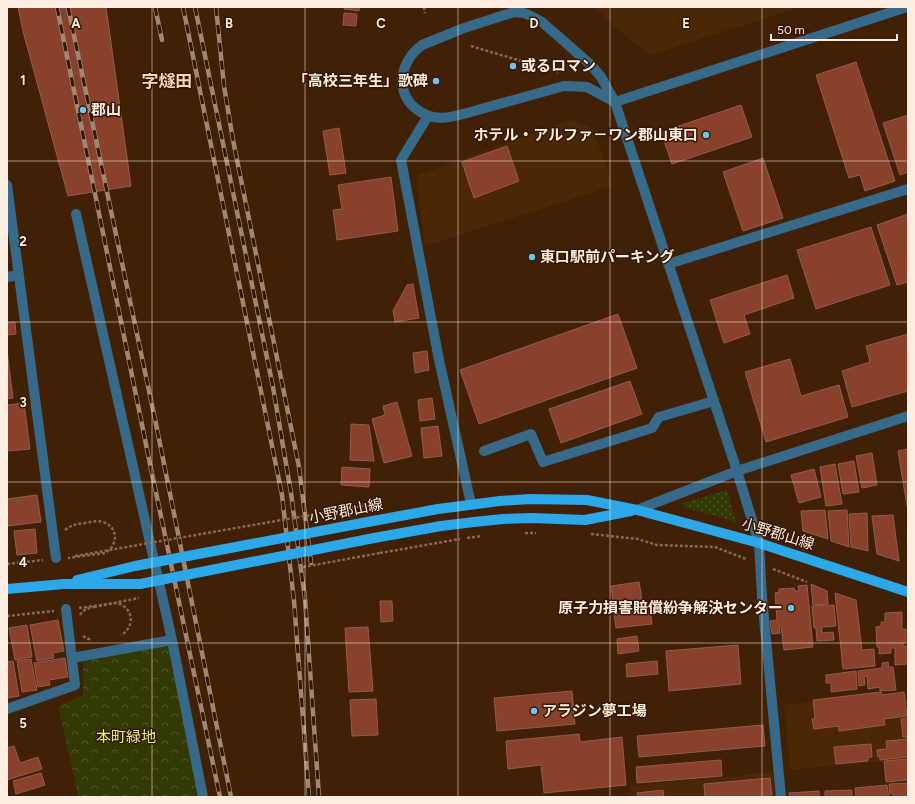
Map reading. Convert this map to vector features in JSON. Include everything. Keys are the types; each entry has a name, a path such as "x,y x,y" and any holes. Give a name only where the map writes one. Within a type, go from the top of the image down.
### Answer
{"main road":[{"name":"小野郡山線","path":"64,584 135,566 471,504 530,499 563,499 587,500 637,510 759,543 908,592"},
{"name":"小野郡山線","path":"7,590 64,584 140,584 374,538 474,522 532,518 585,520 637,510"}],"street":[{"path":"781,797 762,597 759,543 737,471 615,102 601,77 591,65 534,16 524,13 514,12 455,31 422,45 415,51 404,68 402,76 403,88 407,99 411,104 428,116 440,118 452,117 564,86 587,87 615,102 907,7"},
{"path":"428,116 400,160 439,360 471,504"},
{"path":"7,185 56,558"},
{"path":"668,264 908,189"},
{"path":"76,214 172,640 203,797"},
{"path":"7,277 19,275"},
{"path":"484,451 531,434 543,462 652,428 659,417 714,401"},
{"path":"637,510 737,471 908,416"},
{"path":"7,709 75,685 66,609"},
{"path":"72,658 172,640"}],"path":[{"path":"424,7 426,12"},
{"path":"471,46 558,72"},
{"path":"73,556 368,505"},
{"path":"7,564 105,552 110,550 115,540 115,534 112,528 102,521 76,524 70,526 65,531"},
{"path":"521,533 542,533"},
{"path":"584,534 598,534 638,539 657,545 715,547 807,582"},
{"path":"380,553 459,539 486,536"},
{"path":"7,616 116,603 127,608 131,621 129,628 118,636"},
{"path":"79,616 88,608 94,607"},
{"path":"81,634 92,640 98,639"}],"shaded area":[{"path":"594,7 801,7 650,55 622,33"},
{"path":"573,119 593,129 613,186 425,246 416,180 418,175"},
{"path":"908,693 908,758 790,770 784,705"},
{"path":"773,772 775,797 631,797 630,786"}],"green space":[{"path":"727,490 736,522 684,507 683,503"},
{"name":"本町緑地","path":"168,645 199,797 79,797 58,707 83,695 83,660"}],"building":[{"name":"郡山","path":"18,7 106,7 131,186 68,196 24,35"},
{"path":"345,7 360,7 359,11 344,9"},
{"path":"344,13 357,14 356,26 343,25"},
{"path":"856,62 895,181 865,191 860,175 849,178 816,75"},
{"name":"ホテル・アルファ－ワン郡山東口","path":"741,105 752,137 672,164 661,132"},
{"path":"908,115 908,172 900,175 883,123"},
{"path":"339,128 346,173 330,175 323,131"},
{"path":"507,146 519,181 474,198 462,162"},
{"path":"763,158 783,218 743,231 723,172"},
{"path":"391,177 398,231 337,240 333,210 342,209 338,185"},
{"path":"908,214 908,282 897,285 877,225"},
{"path":"871,227 890,285 816,309 797,250"},
{"path":"787,275 794,298 744,315 750,334 724,343 710,300"},
{"path":"413,284 419,318 395,322 393,311 407,285"},
{"path":"618,314 637,368 479,424 460,370"},
{"path":"15,322 16,334 7,335 7,323"},
{"path":"908,334 908,391 852,407 842,371 870,362 866,346"},
{"path":"7,350 13,398 7,399"},
{"path":"427,351 429,370 415,373 413,353"},
{"path":"790,359 801,396 839,385 848,417 766,442 745,372"},
{"path":"630,381 642,414 561,443 549,409"},
{"path":"432,398 435,419 420,421 418,400"},
{"path":"397,402 412,456 384,463 372,419 385,415 383,406"},
{"path":"24,403 30,449 7,451 7,405"},
{"path":"351,424 369,425 374,461 350,460"},
{"path":"438,426 442,456 424,458 421,428"},
{"path":"908,449 908,506 907,506 898,451"},
{"path":"872,453 877,485 862,488 856,456"},
{"path":"854,461 859,492 843,494 838,464"},
{"path":"835,464 842,504 826,506 820,467"},
{"path":"342,467 370,469 369,487 341,485"},
{"path":"814,469 821,497 799,503 791,475"},
{"path":"37,495 41,522 7,526 7,499"},
{"path":"825,510 828,539 803,531 801,511"},
{"path":"847,510 849,547 831,541 828,511"},
{"path":"867,513 868,551 851,547 849,514"},
{"path":"893,515 899,561 877,554 872,516"},
{"path":"35,529 37,553 17,555 14,531"},
{"path":"639,582 642,599 613,603 611,586"},
{"path":"811,584 827,591 828,604 813,605"},
{"path":"807,585 813,647 784,650 781,626 779,626 780,633 772,634 770,621 777,620 775,593 779,592 779,589 794,588 795,591 799,591 798,586"},
{"path":"835,593 856,600 862,650 874,649 875,666 843,669"},
{"path":"380,601 392,601 393,621 381,622"},
{"path":"834,605 836,626 822,627 822,633 833,632 834,640 817,641 812,606"},
{"path":"650,609 652,624 616,628 614,613"},
{"path":"902,612 902,629 906,629 906,642 903,643 903,646 908,646 908,664 895,665 895,648 891,648 891,653 879,654 879,647 877,647 876,627 881,626 881,622 885,622 885,613"},
{"path":"58,620 64,651 53,653 54,658 37,661 30,625"},
{"path":"27,625 32,657 15,660 9,628"},
{"path":"368,627 373,691 349,692 345,628"},
{"path":"637,636 639,651 618,654 617,639"},
{"path":"738,645 741,684 669,691 666,651"},
{"path":"65,658 68,677 49,680 50,685 38,687 34,663"},
{"path":"31,659 37,690 22,692 17,661"},
{"path":"13,661 19,696 7,698 7,662"},
{"path":"657,661 658,674 627,677 626,664"},
{"path":"888,662 889,667 893,667 896,690 880,691 880,687 868,689 867,676 864,677 865,685 859,686 858,671 882,668 882,663"},
{"path":"856,671 857,689 831,692 831,683 826,683 826,675"},
{"name":"アラジン夢工場","path":"572,691 575,724 497,731 494,698"},
{"path":"881,692 882,695 904,692 907,716 884,719 885,725 839,731 839,726 814,729 812,719 815,719 813,700"},
{"path":"376,699 378,735 352,736 350,700"},
{"path":"908,718 908,737 903,737 901,719"},
{"path":"763,725 765,746 639,757 637,736"},
{"path":"579,734 580,742 622,737 626,785 544,793 541,765 508,769 506,741"},
{"path":"908,739 908,757 880,760 877,750 887,749 886,741"},
{"path":"871,744 872,757 868,757 868,761 836,764 834,747"},
{"path":"14,746 20,763 38,757 42,769 7,780 7,748"},
{"path":"908,759 908,780 886,782 884,761"},
{"path":"721,760 722,776 637,783 636,767"},
{"path":"41,773 45,785 16,794 13,781"},
{"path":"770,778 772,797 705,797 704,784"},
{"path":"908,783 908,797 894,797 893,794 890,794 889,784"},
{"path":"887,785 889,797 856,797 855,788"},
{"path":"663,790 664,797 638,797 637,793"},
{"path":"852,790 852,797 825,797 825,791"},
{"path":"819,791 819,797 790,797 789,793"}],"railway":[{"path":"57,7 150,464 220,797"},
{"path":"68,7 156,424 231,797"},
{"path":"155,7 162,40"},
{"path":"183,7 282,495 294,601 309,797"},
{"path":"195,7 273,387 291,493 305,599 319,797"},
{"path":"216,7 224,86 233,140 299,467 311,563"}],"place":[{"name":"或るロマン","path":"513,66"},
{"name":"「高校三年生」歌碑","path":"436,81"},
{"name":"郡山","path":"83,110"},
{"name":"ホテル・アルファ－ワン郡山東口","path":"706,135"},
{"name":"東口駅前パーキング","path":"532,257"},
{"name":"原子力損害賠償紛争解決センター","path":"791,608"},
{"name":"アラジン夢工場","path":"534,711"}],"district":[{"name":"字燧田","path":"167,81"}]}
